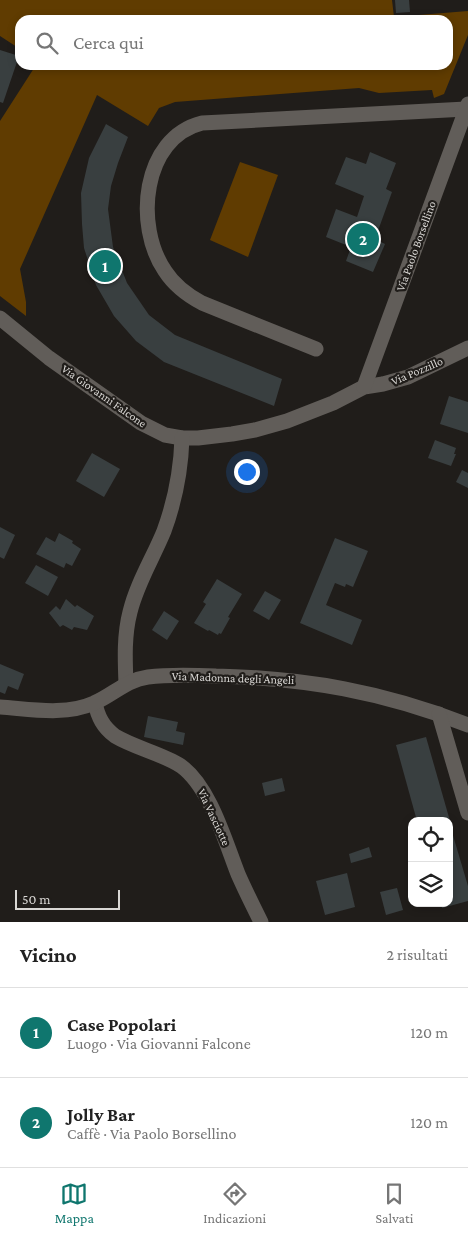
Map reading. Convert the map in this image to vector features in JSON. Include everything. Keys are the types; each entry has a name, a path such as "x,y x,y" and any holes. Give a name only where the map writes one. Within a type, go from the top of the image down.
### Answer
{"street":[{"path":"316,349 194,299 180,289 165,271 158,259 153,244 147,212 150,182 156,164 164,149 184,130 202,123 467,106"},
{"name":"Via Paolo Borsellino","path":"364,387 467,106"},
{"name":"Via Giovanni Falcone","path":"0,318 49,358 141,423 165,435 198,438 220,436 265,427 287,421 333,403 364,387"},
{"name":"Via Pozzillo","path":"364,387 402,379 468,348"},
{"path":"126,684 125,644 130,611 173,502 180,471 182,438"},
{"name":"Via Madonna degli Angeli","path":"0,707 63,710 95,703 126,684 141,678 220,676 287,680 374,694 468,725"},
{"name":"Via Vasciotte","path":"95,703 101,721 115,736 177,764 191,775 199,785 210,805 244,889 261,922"},
{"path":"439,714 468,813"}],"shaded area":[{"path":"0,0 392,0 394,15 15,15 15,46 0,36"},
{"path":"468,11 468,35 444,94 434,98 432,90 379,93 359,88 175,102 159,108 148,126 97,95 20,269 26,302 26,316 0,296 0,121 33,70 453,70 453,15 419,15"},
{"path":"240,162 278,175 248,257 210,240"}],"building":[{"path":"395,0 409,0 410,12 396,13"},
{"path":"0,50 15,55 15,68 3,103 0,102"},
{"path":"106,124 128,137 111,186 108,209 113,247 127,283 149,315 175,335 282,379 274,406 164,362 136,341 114,316 96,285 84,248 82,224 81,193 89,158"},
{"path":"370,152 396,163 386,189 392,192 375,239 385,244 373,272 346,261 351,247 326,237 336,209 357,217 364,196 335,184 346,157 366,164"},
{"path":"449,396 468,402 468,433 440,424"},
{"path":"435,440 456,448 454,454 456,454 451,466 428,458"},
{"path":"92,453 120,469 104,497 76,481"},
{"path":"462,470 468,473 468,488 456,482"},
{"path":"0,527 15,535 4,559 0,557"},
{"path":"59,533 73,541 72,543 81,549 72,566 66,563 64,568 36,554 46,537 55,542"},
{"path":"335,538 368,551 353,587 346,584 345,587 335,583 326,605 362,620 352,645 300,623"},
{"path":"36,565 58,577 48,596 25,583"},
{"path":"217,579 242,594 228,617 230,618 221,634 219,633 218,635 194,623 206,604 203,602"},
{"path":"265,591 281,600 269,620 253,611"},
{"path":"66,599 75,607 77,605 94,616 87,630 74,627 72,630 63,625 60,627 49,613 56,606 60,610"},
{"path":"164,611 179,621 167,640 152,630"},
{"path":"0,664 24,674 18,690 8,686 5,694 0,692"},
{"path":"148,716 178,722 176,731 185,733 183,745 144,737"},
{"path":"426,737 449,817 416,817 396,745"},
{"path":"282,778 285,791 265,796 262,783"},
{"path":"453,835 468,886 468,901 453,905"},
{"path":"369,847 372,857 351,863 349,854"},
{"path":"347,873 355,907 325,915 316,881"},
{"path":"397,888 403,910 386,915 380,892"}],"place":[{"name":"Jolly Bar","path":"363,239"},
{"name":"Case Popolari","path":"105,266"}]}
